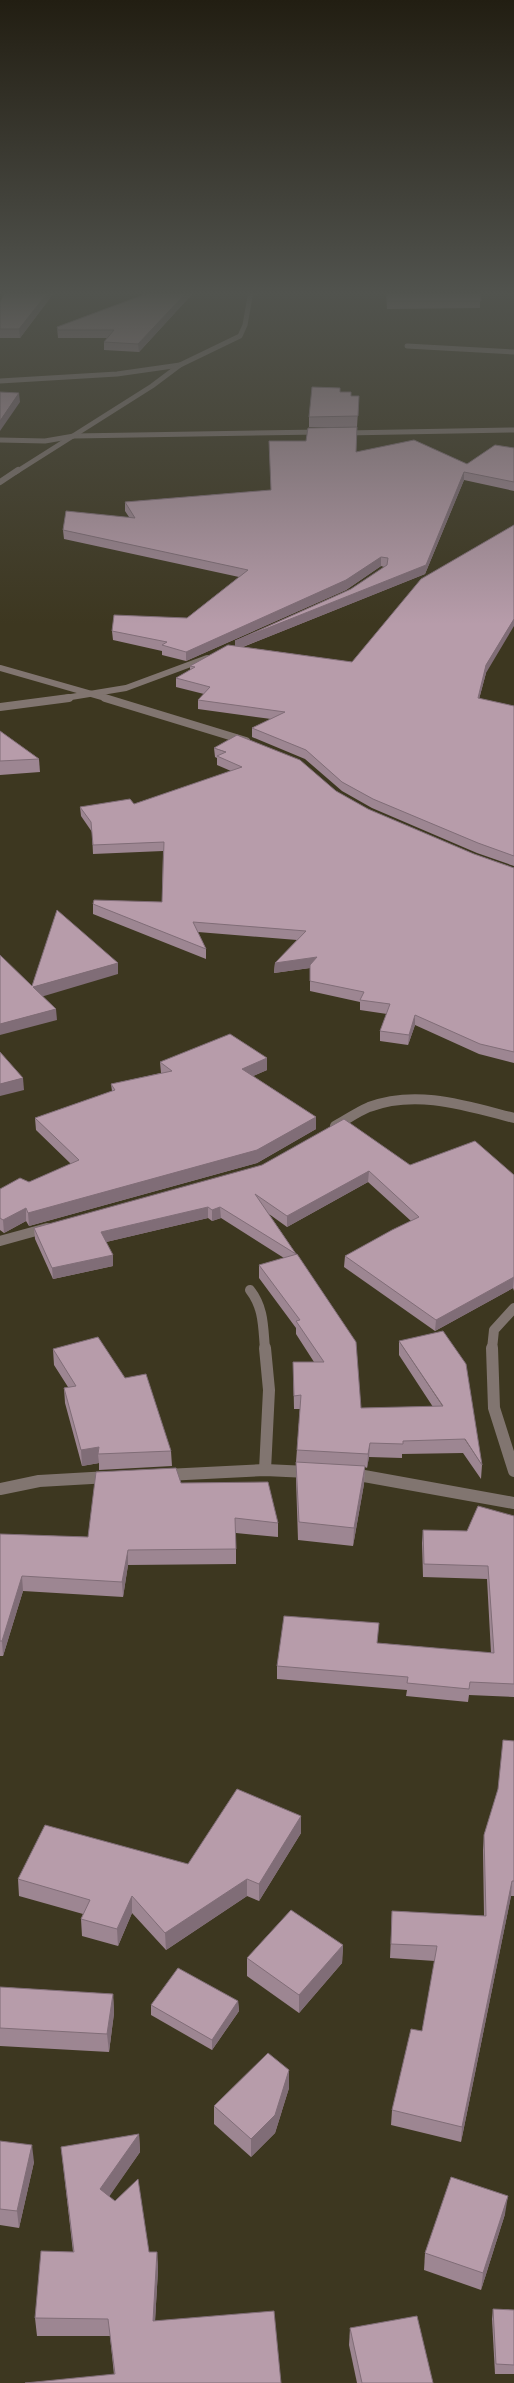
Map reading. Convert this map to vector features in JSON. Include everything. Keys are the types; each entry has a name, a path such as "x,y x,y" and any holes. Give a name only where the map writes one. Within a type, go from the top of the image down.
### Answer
{"street":[{"path":"0,482 127,402"},
{"path":"335,433 514,430"},
{"path":"0,440 45,441 74,436 326,432"},
{"path":"0,707 93,695 143,683 216,654"},
{"path":"0,668 192,723 254,744"},
{"path":"327,1130 368,1108 383,1103 421,1098 441,1100 514,1118"},
{"path":"0,1242 54,1226"},
{"path":"250,1290 258,1300 262,1312 268,1380 264,1470"},
{"path":"514,1308 494,1330 492,1337 494,1408 514,1472"},
{"path":"151,1476 264,1470 319,1472"},
{"path":"337,1472 372,1476 514,1503"},
{"path":"0,1489 39,1481 123,1477"}],"building":[{"path":"0,402 13,402 0,421"},
{"path":"310,402 359,402 358,416 309,417"},
{"path":"357,427 356,452 414,440 467,464 495,445 514,448 514,482 464,472 426,565 235,641 351,589 387,565 388,558 381,557 346,580 186,652 162,645 167,642 112,631 114,615 187,618 248,570 63,530 66,511 135,518 125,502 271,490 269,441 306,441 308,428"},
{"path":"514,525 514,619 486,665 478,698 514,706 514,856 373,799 342,782 306,750 252,728 285,712 198,700 210,687 176,678 195,667 190,666 228,645 352,662 421,579"},
{"path":"0,731 39,759 0,761"},
{"path":"237,735 300,760 336,791 368,809 474,854 514,868 514,1052 480,1044 415,1015 409,1035 380,1031 390,1004 360,1000 364,992 310,981 310,965 317,957 275,963 306,931 193,922 206,949 93,904 94,900 162,902 164,842 93,845 91,822 80,807 130,799 134,804 242,767 217,756 226,752 214,748"},
{"path":"57,910 118,963 33,987 56,1009 0,1024 0,955 32,986"},
{"path":"230,1034 267,1058 242,1069 316,1117 257,1150 28,1213 26,1208 3,1220 0,1218 0,1189 20,1178 29,1182 79,1160 35,1118 115,1090 111,1084 172,1071 160,1062"},
{"path":"0,1052 23,1078 0,1084"},
{"path":"344,1119 410,1165 475,1141 514,1175 514,1277 436,1320 345,1256 419,1217 369,1171 287,1216 255,1194 296,1254 220,1207 212,1210 208,1207 101,1232 113,1255 52,1268 34,1228 262,1165"},
{"path":"297,1254 356,1342 361,1408 443,1406 399,1341 443,1331 466,1364 482,1465 465,1439 403,1441 403,1444 370,1443 368,1454 297,1450 301,1395 294,1396 293,1362 324,1362 296,1321 300,1320 259,1265"},
{"path":"98,1337 125,1378 146,1374 171,1451 98,1454 99,1447 81,1450 64,1388 76,1386 53,1349"},
{"path":"296,1462 365,1466 354,1528 299,1522"},
{"path":"176,1468 181,1483 268,1482 278,1523 235,1518 236,1549 128,1550 122,1582 22,1576 2,1641 0,1641 0,1534 88,1537 96,1472"},
{"path":"478,1506 514,1516 514,1684 470,1682 469,1689 407,1683 408,1677 277,1666 284,1616 379,1623 377,1643 494,1653 488,1566 424,1564 423,1530 467,1531"},
{"path":"503,1740 514,1741 514,1881 512,1881 462,2127 392,2110 411,2029 422,2031 437,1946 391,1944 392,1911 486,1916 484,1835 498,1789"},
{"path":"237,1789 301,1816 259,1884 247,1879 165,1933 132,1896 117,1929 81,1919 90,1900 18,1879 45,1825 188,1864"},
{"path":"291,1910 343,1945 299,1995 247,1958"},
{"path":"178,1968 238,2001 212,2040 151,2005"},
{"path":"0,1987 113,1994 107,2034 0,2028"},
{"path":"268,2053 289,2070 275,2115 251,2139 214,2106"},
{"path":"139,2134 100,2189 115,2201 138,2179 149,2252 157,2252 153,2321 274,2311 281,2383 25,2383 115,2374 108,2319 35,2318 41,2251 74,2252 61,2147"},
{"path":"0,2141 32,2145 17,2211 0,2209"},
{"path":"451,2177 508,2196 483,2273 425,2253"},
{"path":"493,2309 514,2310 514,2365 496,2364"},
{"path":"417,2316 433,2383 362,2383 350,2328"}]}
